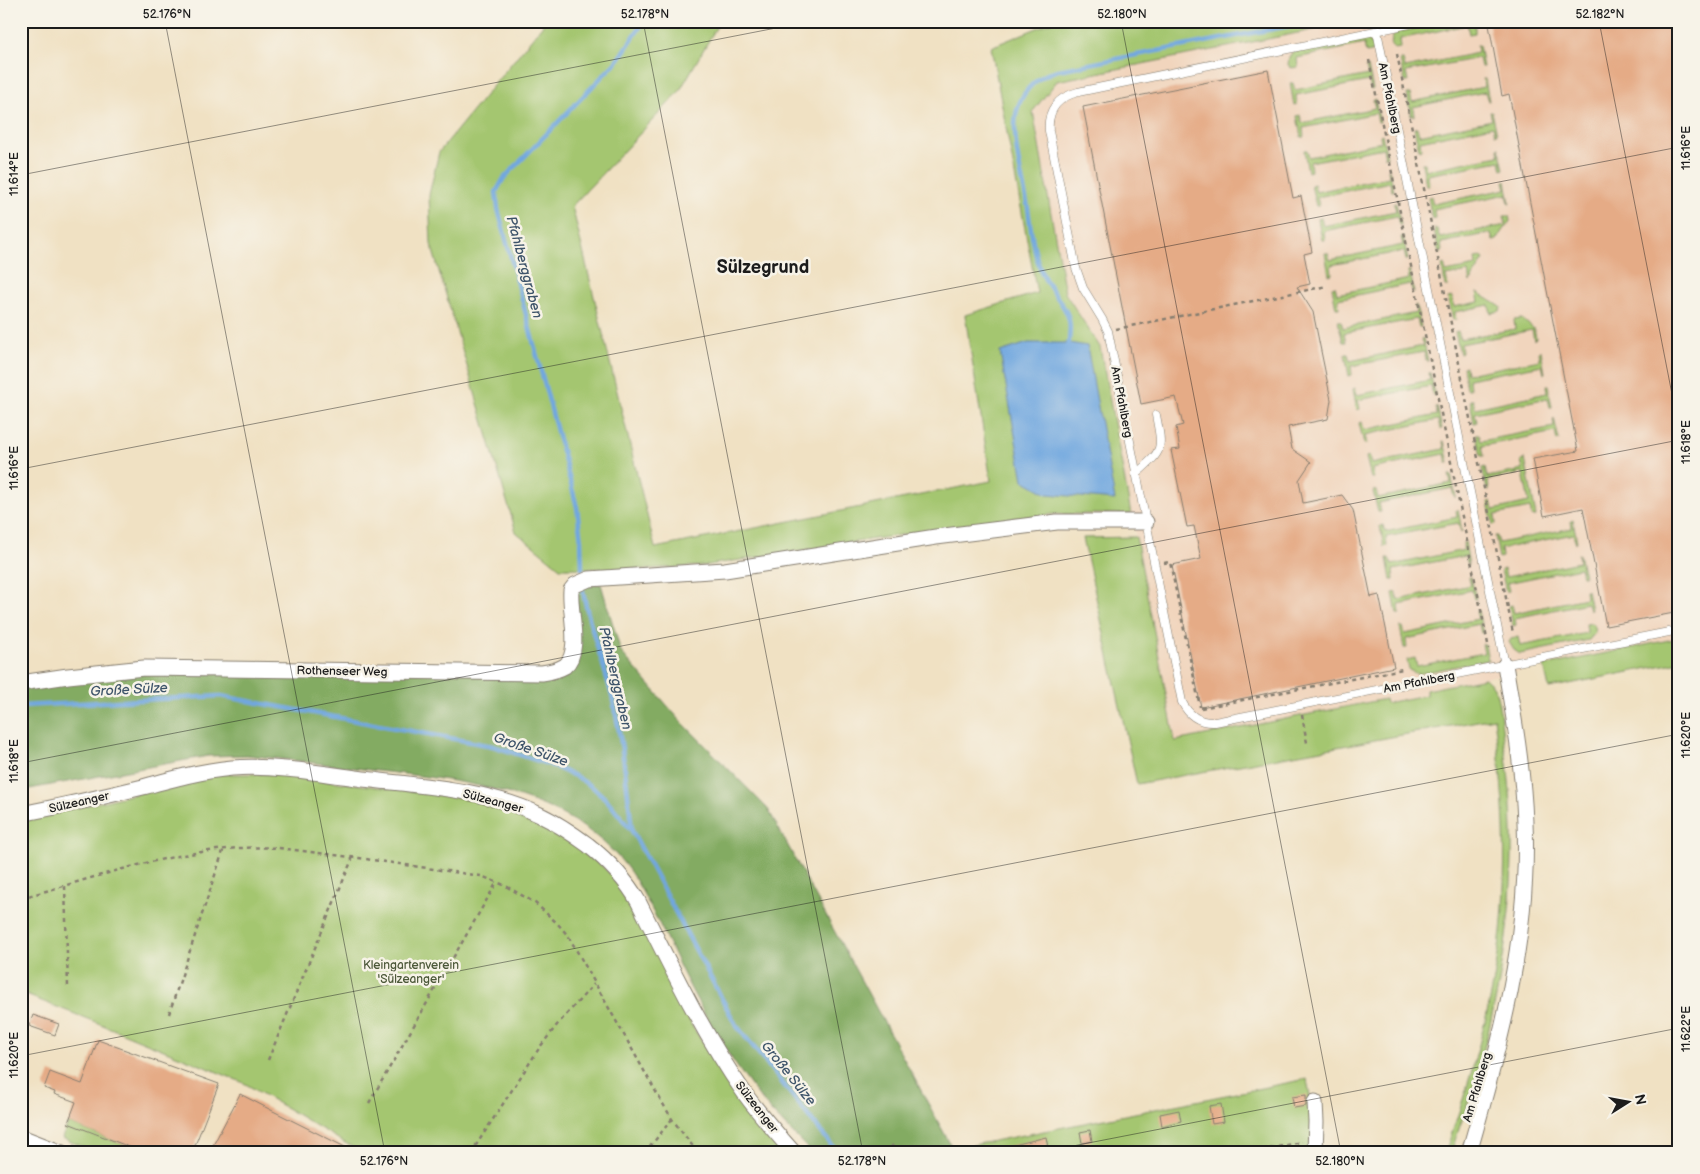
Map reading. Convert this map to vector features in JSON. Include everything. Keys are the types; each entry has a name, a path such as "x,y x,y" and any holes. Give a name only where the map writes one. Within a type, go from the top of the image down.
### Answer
{"street":[{"name":"Rothenseer Weg","path":"21,683 144,668 542,673 562,668 571,659 574,646 571,590 575,585 588,580 725,570 936,537 1041,523 1075,521 1146,522"},
{"name":"Am Pfahlberg","path":"1469,1153 1507,1013 1515,971 1523,902 1526,841 1524,792 1519,752 1499,666"},
{"name":"Sülzeanger","path":"21,814 80,802 196,773 246,767 454,790 497,800 540,815 570,832 597,852 627,883 714,1047 754,1106 794,1153"},
{"path":"1315,1102 1316,1146"},
{"path":"21,1137 62,1153"}],"lane":[{"name":"Am Pfahlberg","path":"1187,710 1181,697 1108,330 1105,322 1086,295 1076,268 1049,131 1049,118 1054,106 1058,102 1070,94 1085,90 1424,21"},
{"name":"Am Pfahlberg","path":"1377,30 1499,666"},
{"path":"1136,474 1155,457 1160,448 1161,439 1156,416"},
{"name":"Am Pfahlberg","path":"1203,721 1216,722 1300,706 1679,630"},
{"path":"1187,710 1194,718 1203,721"}],"path":[{"path":"1397,54 1513,633"},
{"path":"1369,60 1499,666"},
{"path":"1108,330 1327,286"},
{"path":"1154,565 1170,562 1203,721"},
{"path":"1187,710 1403,669"},
{"path":"1300,706 1308,743"},
{"path":"169,1014 224,848"},
{"path":"21,898 176,856 224,848 272,848 353,857 474,874 497,882 536,903 558,924 576,950 672,1118 698,1153"},
{"path":"268,1060 353,857"},
{"path":"369,1103 497,882"},
{"path":"65,886 68,987"},
{"path":"471,1153 540,1048 594,984"},
{"path":"645,1153 672,1118"},
{"path":"886,1153 893,1144"},
{"path":"1247,1153 1316,1146"}],"shaded area":[{"path":"1358,21 1679,21 1679,638 1426,690 1427,695 1385,703 1384,699 1175,741 1100,347 1065,293 1033,111 1057,81"}],"green space":[{"path":"546,21 720,21 679,92 572,206 655,548 991,481 965,315 1037,293 991,47 1054,21 1358,21 1057,81 1033,111 1065,293 1100,347 1131,514 1056,514 996,520 702,566 644,569 560,568 516,532 431,244 429,195 439,152"},
{"path":"1450,21 1472,21 1475,26 1475,33 1469,34 1467,25 1400,39 1401,48 1394,49 1391,46 1392,38 1397,32"},
{"path":"1363,37 1370,41 1373,48 1372,52 1366,53 1364,44 1297,58 1298,67 1291,68 1288,65 1289,57 1293,51"},
{"path":"1477,45 1479,45 1483,67 1481,67 1479,58 1406,72 1408,82 1405,82 1400,60 1403,60 1405,68 1478,53"},
{"path":"1366,67 1368,67 1373,89 1371,90 1369,81 1296,95 1297,104 1294,105 1290,83 1293,83 1295,90 1368,75"},
{"path":"1483,79 1485,79 1489,101 1485,92 1413,107 1414,116 1411,116 1407,94 1410,94 1412,102 1484,87"},
{"path":"1373,100 1375,100 1380,122 1378,122 1376,113 1303,128 1304,137 1301,137 1297,116 1300,115 1302,123 1375,108"},
{"path":"1490,112 1492,112 1497,134 1495,134 1493,126 1420,141 1421,149 1419,150 1414,128 1417,127 1419,135 1492,120"},
{"path":"1382,134 1387,157 1385,157 1383,148 1310,162 1311,171 1308,172 1304,150 1307,150 1309,157 1381,142 1380,135"},
{"path":"1498,148 1504,169 1502,170 1500,161 1427,175 1429,185 1426,185 1422,163 1425,163 1426,170 1499,156"},
{"path":"1388,169 1394,191 1392,191 1390,182 1317,197 1319,206 1316,206 1311,185 1314,184 1316,192 1389,177"},
{"path":"1504,181 1506,181 1510,203 1507,194 1434,209 1435,218 1432,219 1428,197 1431,196 1433,204 1506,189"},
{"path":"1394,203 1396,203 1401,225 1399,225 1397,216 1324,231 1325,240 1322,240 1318,219 1321,218 1323,226 1396,211"},
{"path":"1504,216 1509,216 1510,221 1497,240 1493,241 1491,233 1441,243 1442,252 1439,253 1434,229 1437,229 1440,238 1506,225"},
{"path":"1401,237 1403,237 1408,260 1406,260 1404,251 1331,265 1332,274 1329,275 1325,253 1328,253 1330,260 1403,245"},
{"path":"1482,257 1484,259 1470,282 1468,272 1446,276 1448,286 1445,286 1442,265 1444,264 1446,272 1476,266 1475,258"},
{"path":"1410,270 1414,293 1410,284 1338,299 1339,308 1336,308 1332,287 1335,286 1337,294 1409,279 1408,271"},
{"path":"1477,292 1501,307 1500,311 1491,313 1489,305 1455,312 1456,320 1453,320 1448,298 1452,297 1454,307 1479,302"},
{"path":"1415,305 1421,327 1419,327 1417,319 1344,333 1346,342 1343,342 1338,321 1341,321 1343,328 1416,313"},
{"path":"1522,319 1534,329 1536,338 1534,340 1532,330 1461,344 1462,353 1460,354 1455,332 1458,331 1460,339 1515,329 1514,320"},
{"path":"1423,338 1428,361 1426,361 1424,352 1351,366 1352,375 1349,376 1345,354 1348,354 1350,361 1423,346 1421,339"},
{"path":"1539,351 1541,351 1544,374 1542,365 1469,379 1470,389 1467,389 1463,367 1466,366 1467,374 1540,360"},
{"path":"1430,372 1435,395 1433,395 1431,386 1358,400 1360,409 1357,410 1353,389 1355,388 1357,395 1430,380"},
{"path":"1546,385 1548,385 1552,407 1550,407 1548,398 1475,413 1477,422 1474,423 1470,400 1473,400 1475,408 1547,393"},
{"path":"1437,406 1442,429 1440,429 1438,420 1365,435 1367,444 1364,444 1359,423 1362,422 1364,430 1437,415"},
{"path":"1554,418 1559,440 1557,441 1555,432 1482,446 1484,456 1481,456 1476,434 1479,434 1481,441 1554,427"},
{"path":"1443,441 1449,463 1447,463 1445,454 1372,469 1374,478 1371,478 1366,457 1369,456 1371,464 1444,449"},
{"path":"1525,459 1536,516 1532,517 1530,508 1495,515 1496,524 1493,525 1488,502 1491,501 1493,510 1529,502 1523,473 1488,480 1489,490 1487,490 1482,468 1485,467 1487,477 1523,470 1521,460"},
{"path":"1449,475 1451,475 1456,497 1454,497 1452,488 1379,503 1381,512 1378,512 1373,491 1376,490 1378,498 1451,483"},
{"path":"1458,509 1462,532 1458,523 1386,537 1387,546 1384,547 1380,526 1383,525 1385,532 1457,517 1456,510"},
{"path":"1573,520 1576,543 1573,534 1501,549 1502,557 1499,558 1495,536 1497,536 1499,543 1572,528 1571,521"},
{"path":"1136,537 1175,741 1385,699 1386,703 1426,695 1426,690 1485,678 1495,690 1499,703 1508,776 1512,852 1511,890 1502,966 1495,1004 1474,1083 1451,1153 1445,1153 1479,1044 1492,988 1501,931 1504,878 1504,824 1494,718 1137,784 1083,538"},
{"path":"1465,542 1469,565 1465,556 1393,570 1394,580 1391,580 1387,558 1389,558 1392,565 1464,550 1463,543"},
{"path":"1578,554 1584,576 1582,576 1580,568 1507,583 1509,591 1506,592 1501,570 1504,569 1506,577 1579,562"},
{"path":"1469,577 1471,577 1476,599 1474,599 1472,590 1399,605 1400,614 1397,614 1393,593 1396,592 1398,600 1471,585"},
{"path":"601,584 621,652 679,719 768,809 955,1153 812,1153 762,1101 727,1051 711,1026 658,921 626,866 602,841 575,821 545,806 513,794 445,780 247,755 208,756 24,790 21,804 21,688 139,674 570,671 577,665 576,597 583,587"},
{"path":"1585,590 1587,590 1591,610 1589,610 1587,603 1515,618 1516,625 1513,626 1509,606 1512,605 1514,613 1586,598"},
{"path":"1476,611 1478,611 1483,633 1481,633 1479,624 1406,639 1407,648 1404,648 1400,627 1403,627 1405,634 1478,619"},
{"path":"1592,623 1595,633 1589,640 1520,654 1514,650 1509,642 1511,639 1518,637 1520,646 1587,633 1586,624"},
{"path":"1679,638 1679,662 1549,688 1544,666"},
{"path":"1482,644 1485,644 1488,660 1417,674 1409,670 1407,660 1415,658 1417,666 1484,653"},
{"name":"Kleingartenverein 'Sülzeanger'","path":"218,774 273,774 457,797 496,804 539,822 569,839 593,857 618,882 641,920 692,1026 740,1097 788,1153 362,1153 244,1083 21,993 21,821"},
{"path":"1307,1079 1314,1120 1310,1153 955,1153 953,1149"},
{"path":"68,1123 145,1153 97,1153 62,1138"}],"water":[{"path":"1028,343 1069,343 1087,346 1115,500 1047,494 1023,480 1000,352"}],"building":[{"path":"1507,21 1679,21 1679,612 1606,626 1583,508 1544,516 1533,459 1578,451 1509,94 1502,96 1489,25"},
{"path":"1268,70 1293,198 1301,196 1312,252 1304,254 1310,284 1297,287 1313,312 1331,400 1328,419 1288,427 1292,449 1311,462 1299,480 1303,503 1342,495 1353,510 1371,597 1379,595 1394,667 1201,707 1172,565 1201,559 1194,526 1187,527 1171,450 1180,449 1176,427 1183,425 1176,397 1141,404 1083,107"},
{"path":"33,1015 59,1024 55,1035 29,1026"},
{"path":"98,1040 219,1084 192,1153 145,1153 68,1123 76,1102 44,1088 50,1072 82,1084"},
{"path":"240,1094 271,1110 357,1153 209,1153"},
{"path":"1306,1095 1306,1106 1294,1108 1292,1097"},
{"path":"1221,1104 1224,1122 1212,1124 1209,1106"},
{"path":"1179,1110 1181,1121 1162,1126 1160,1114"},
{"path":"1090,1130 1092,1141 1082,1143 1080,1132"},
{"path":"1046,1137 1049,1153 1002,1153 1002,1148"}],"waterway":[{"name":"Pfahlberggraben","path":"582,569 577,507 498,209 496,192 504,178 619,59 644,21"},
{"path":"1069,343 1070,326 1067,314 1047,284 1038,263 1033,240 1015,130 1018,107 1024,94 1039,79 1058,70 1315,21"},
{"name":"Pfahlberggraben","path":"583,591 616,712 632,830"},
{"name":"Große Sülze","path":"21,706 221,696 493,746 548,764 577,777 607,800 632,831 736,1025 838,1153"}],"district":[{"name":"Sülzegrund","path":"763,267"}]}
